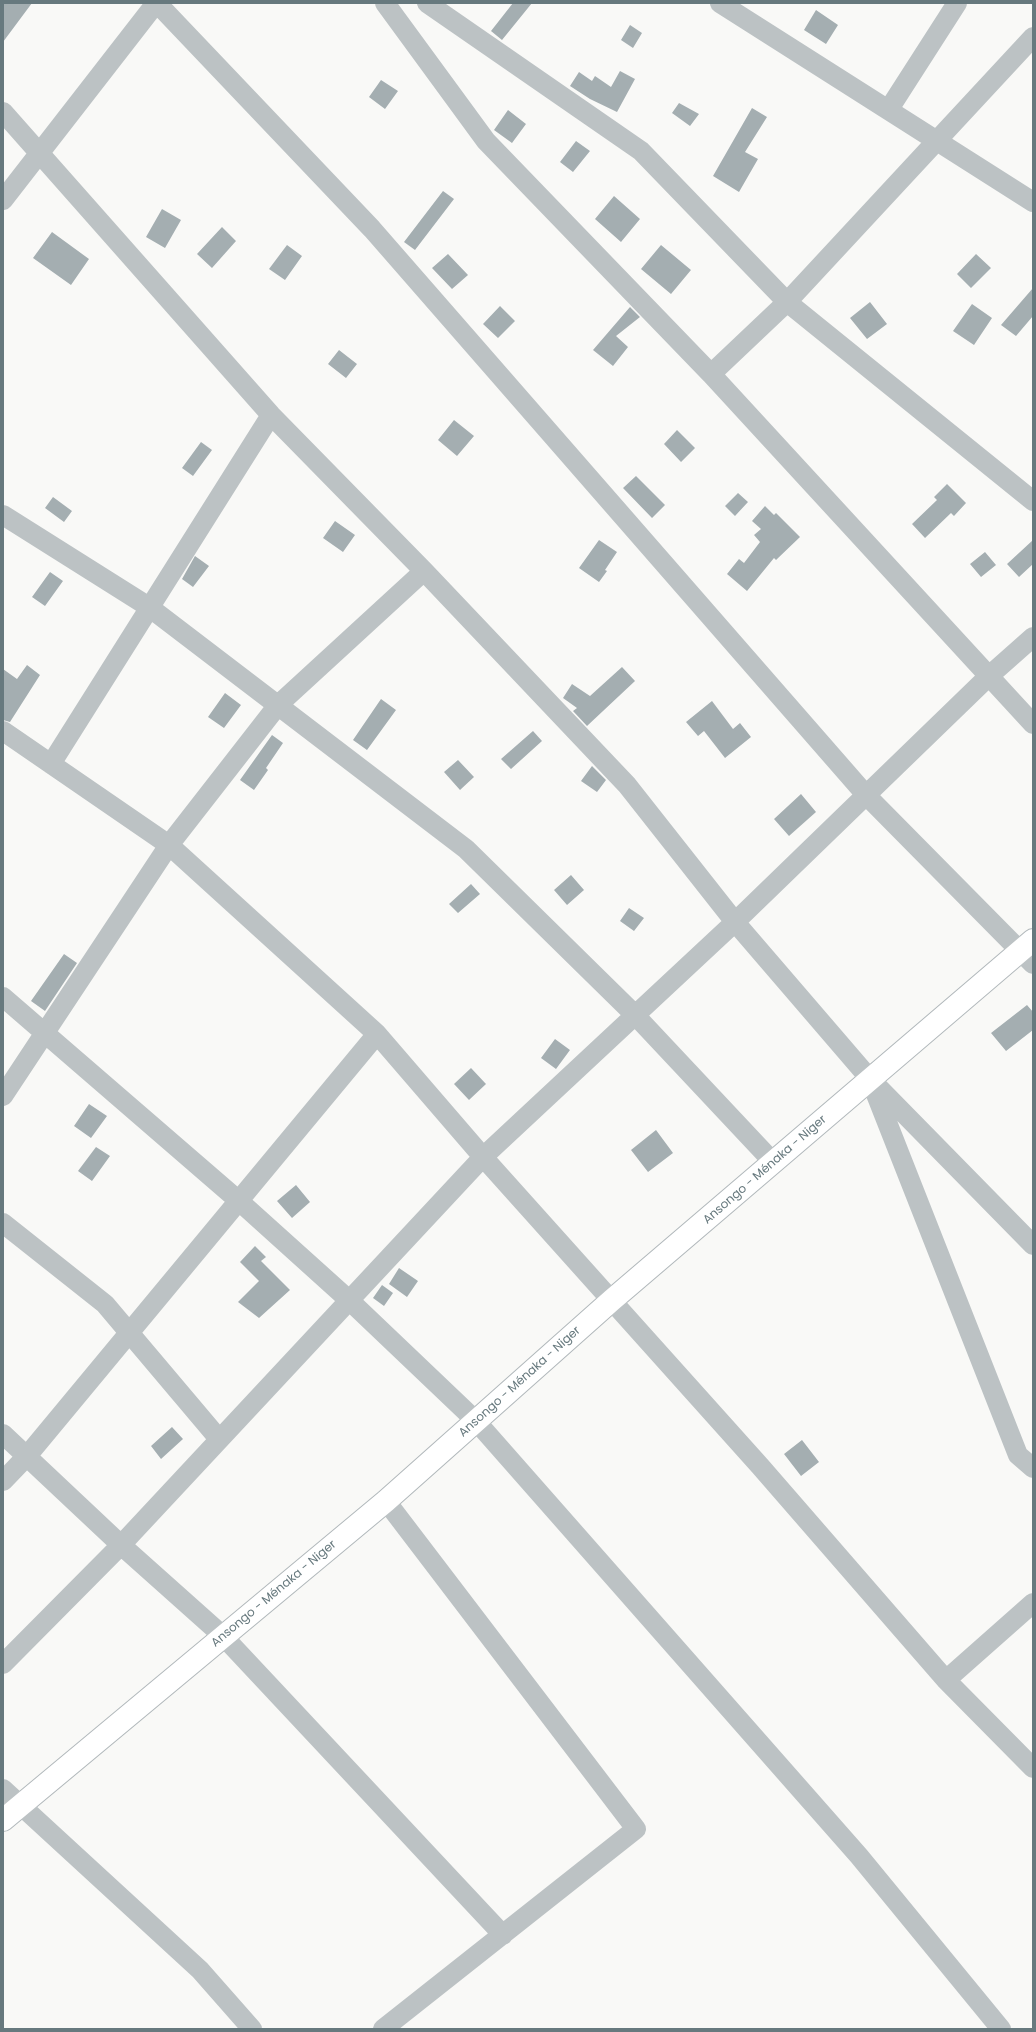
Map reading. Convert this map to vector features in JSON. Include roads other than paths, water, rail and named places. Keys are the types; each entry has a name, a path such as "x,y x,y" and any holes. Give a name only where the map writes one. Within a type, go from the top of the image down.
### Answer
{"main road":[{"name":"Ansongo - Ménaka - Niger","path":"3,1820 386,1501 612,1300 773,1162 870,1080 1029,951"}],"street":[{"path":"3,200 157,3 372,229 866,795 1029,951"},
{"path":"385,3 486,141 711,374 1033,724"},
{"path":"426,3 641,151 787,302 1033,501"},
{"path":"720,3 889,109 1033,202"},
{"path":"889,109 957,3"},
{"path":"711,374 787,302 936,139 1033,37"},
{"path":"3,112 270,415 424,571 627,785 735,922 870,1080 1033,1245"},
{"path":"50,764 270,415"},
{"path":"3,515 149,607 466,849 635,1015 773,1162"},
{"path":"3,1096 46,1034 169,845 278,705 424,571"},
{"path":"3,1664 121,1545 483,1157 735,922 989,676 1033,637"},
{"path":"3,731 169,845 377,1034 483,1157 612,1300 946,1680 1033,1768"},
{"path":"3,997 239,1201 350,1300 476,1421 860,1856 1001,2029"},
{"path":"3,1481 27,1456 377,1034"},
{"path":"870,1080 1018,1455 1033,1468"},
{"path":"3,1223 105,1304 219,1439"},
{"path":"3,1434 121,1545 223,1636 503,1935"},
{"path":"383,2029 636,1829 386,1501"},
{"path":"946,1680 1033,1603"},
{"path":"3,1789 200,1970 252,2029"}]}
